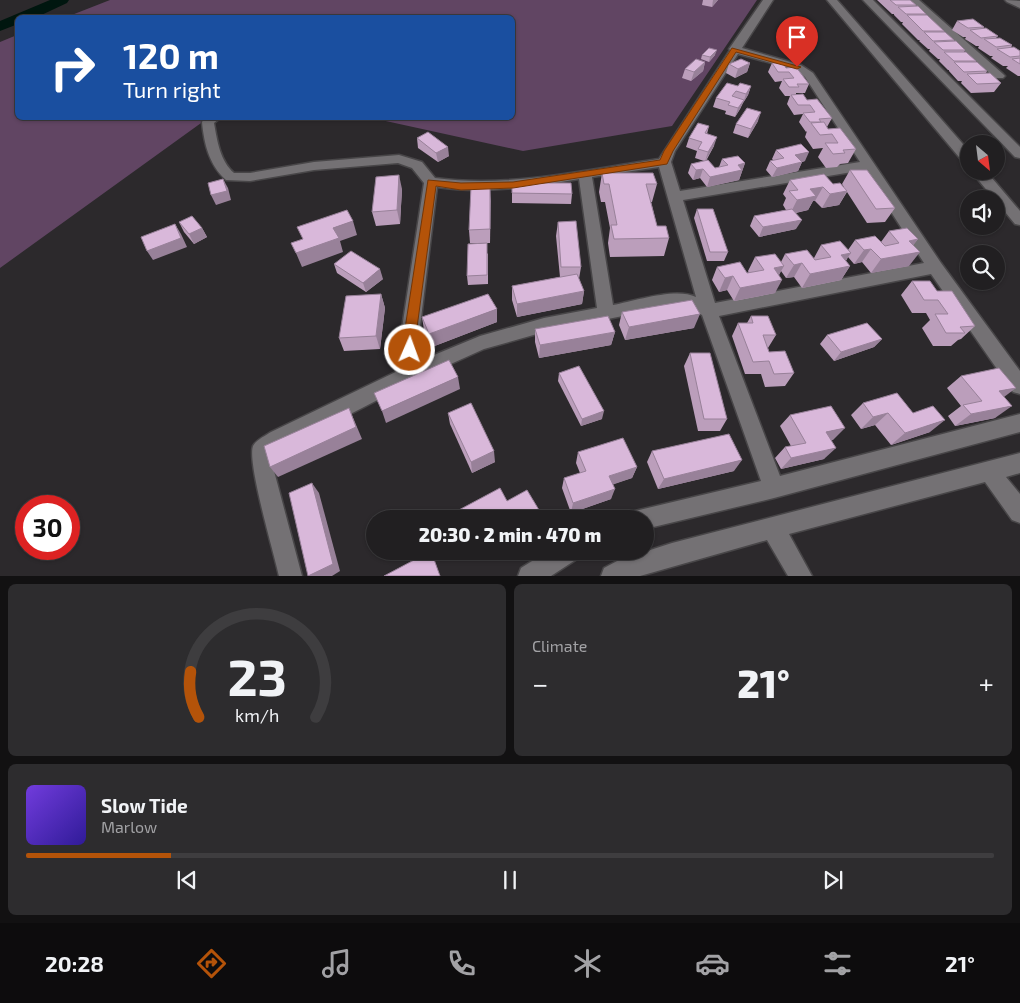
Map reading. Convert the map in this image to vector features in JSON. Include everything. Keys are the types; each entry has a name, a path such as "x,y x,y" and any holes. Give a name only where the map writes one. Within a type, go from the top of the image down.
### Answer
{"street":[{"path":"768,0 668,151 664,162 709,311 774,488"},
{"path":"832,0 960,149"},
{"path":"868,0 1020,154"},
{"path":"913,0 1000,76"},
{"path":"1010,0 1020,5"},
{"path":"734,49 804,70 809,75 935,267 1020,386"},
{"path":"211,120 208,122 217,157 223,170 231,176 250,177 314,166 399,158 417,165 431,182 486,187 513,185 664,162"},
{"path":"674,197 868,166"},
{"path":"585,174 606,313"},
{"path":"986,180 1020,220"},
{"path":"416,371 410,350 410,335 431,182"},
{"path":"291,576 264,472 262,449 278,439 416,371 480,343 544,325 666,301 688,300 709,311 935,267"},
{"path":"654,516 774,488 1020,423"},
{"path":"612,576 627,568 672,554 1020,463"},
{"path":"989,471 1020,512"},
{"path":"772,528 801,576"},
{"path":"529,576 555,560"}],"shaded area":[{"path":"110,0 757,0 672,126 523,151 381,120 515,120 515,15 72,15"},
{"path":"15,36 15,120 205,120 0,268 0,42"}],"building":[{"path":"890,0 910,0 916,5 896,5"},
{"path":"918,6 926,14 906,14 898,7"},
{"path":"907,15 927,15 944,31 923,31"},
{"path":"973,19 984,27 968,28 957,21"},
{"path":"986,28 998,36 981,38 970,30"},
{"path":"924,32 945,32 954,40 933,41"},
{"path":"1000,38 1012,45 996,47 984,39"},
{"path":"956,41 965,50 943,50 934,42"},
{"path":"1014,47 1020,51 1020,56 1010,57 997,49"},
{"path":"709,48 717,50 710,57 702,55"},
{"path":"944,52 966,52 976,61 954,61"},
{"path":"1020,58 1020,64 1012,59"},
{"path":"696,59 705,62 694,72 685,69"},
{"path":"741,59 750,63 738,69 729,64"},
{"path":"954,62 977,62 987,71 964,72"},
{"path":"772,63 783,63 786,68 796,67 809,84 797,84 799,87 789,87 783,79 794,78 789,72 778,72"},
{"path":"990,73 1001,83 977,84 967,74"},
{"path":"727,83 738,86 740,83 751,86 746,94 736,91 732,96 744,100 738,108 728,105 730,102 716,98"},
{"path":"803,94 807,100 817,99 832,118 819,119 821,122 810,122 803,113 815,112 810,105 798,105 791,95"},
{"path":"747,108 761,112 751,129 736,124"},
{"path":"824,122 828,129 840,128 856,149 843,150 845,153 833,154 825,143 838,143 832,134 820,135 811,123"},
{"path":"698,123 709,126 705,133 717,137 708,152 698,149 702,142 689,138"},
{"path":"428,132 448,147 436,153 417,138"},
{"path":"801,144 809,152 795,155 802,162 777,168 770,161 784,158 776,150"},
{"path":"738,156 745,163 738,165 742,170 710,177 703,169 696,170 691,164 708,160 715,168 728,165 722,159"},
{"path":"850,170 867,170 895,208 876,209"},
{"path":"602,173 653,173 657,184 646,184 657,226 666,226 669,238 614,239 611,225 617,225 609,184 604,184"},
{"path":"824,174 833,184 840,183 847,191 830,194 823,187 810,189 816,196 797,200 789,191 798,190 790,180"},
{"path":"399,175 397,210 372,212 376,177"},
{"path":"223,179 227,191 211,195 208,183"},
{"path":"512,183 571,183 572,194 512,193"},
{"path":"471,187 490,187 490,229 469,230"},
{"path":"697,209 713,209 728,252 710,252"},
{"path":"792,209 802,220 763,227 754,216"},
{"path":"347,210 353,221 333,228 339,238 296,253 291,243 303,239 297,227"},
{"path":"192,216 202,228 189,234 179,222"},
{"path":"576,221 581,267 561,267 558,222"},
{"path":"175,224 181,238 147,251 141,237"},
{"path":"907,228 918,239 909,241 920,252 881,259 871,249 864,250 855,240 875,236 885,246 899,243 889,231"},
{"path":"840,241 851,253 841,255 850,266 810,274 802,263 794,265 785,254 807,250 815,260 831,257 821,245"},
{"path":"487,243 487,275 467,276 468,244"},
{"path":"351,251 380,269 363,283 334,264"},
{"path":"775,254 784,266 774,268 782,280 740,288 733,276 725,278 717,267 740,262 747,273 764,270 755,257"},
{"path":"577,274 584,291 517,304 512,286"},
{"path":"912,281 930,281 937,291 952,291 975,326 960,327 965,333 946,333 935,314 948,314 938,300 924,300"},
{"path":"381,294 376,336 339,338 346,296"},
{"path":"488,294 497,309 429,334 422,317"},
{"path":"692,300 700,314 629,327 622,312"},
{"path":"608,316 615,332 540,345 535,329"},
{"path":"751,316 768,316 776,335 763,335 769,352 785,351 794,373 774,374 769,361 753,362 738,323 753,323"},
{"path":"867,323 882,339 841,352 827,335"},
{"path":"690,353 710,353 727,419 704,419"},
{"path":"449,360 458,377 382,411 374,393"},
{"path":"579,366 604,411 582,419 559,373"},
{"path":"999,368 1016,388 999,391 1012,406 971,414 963,405 982,401 961,376"},
{"path":"897,393 913,413 933,406 945,420 905,433 888,413 873,417 863,403"},
{"path":"471,403 494,451 471,462 448,413"},
{"path":"831,406 845,428 826,432 836,448 791,458 785,447 806,443 790,415"},
{"path":"349,408 356,427 270,467 264,446"},
{"path":"729,434 742,460 664,479 652,451"},
{"path":"623,438 637,467 609,476 615,489 573,503 564,478 586,471 578,452"},
{"path":"312,483 333,564 308,576 289,493"},
{"path":"500,488 507,501 527,490 539,510 459,510"},
{"path":"414,560 434,560 440,576 384,576"}],"waterway":[{"path":"28,15 62,0"},
{"path":"0,26 15,20"}],"route":[{"path":"410,350 410,335 431,182 486,187 513,185 664,162 668,151 734,49 797,67"}]}
